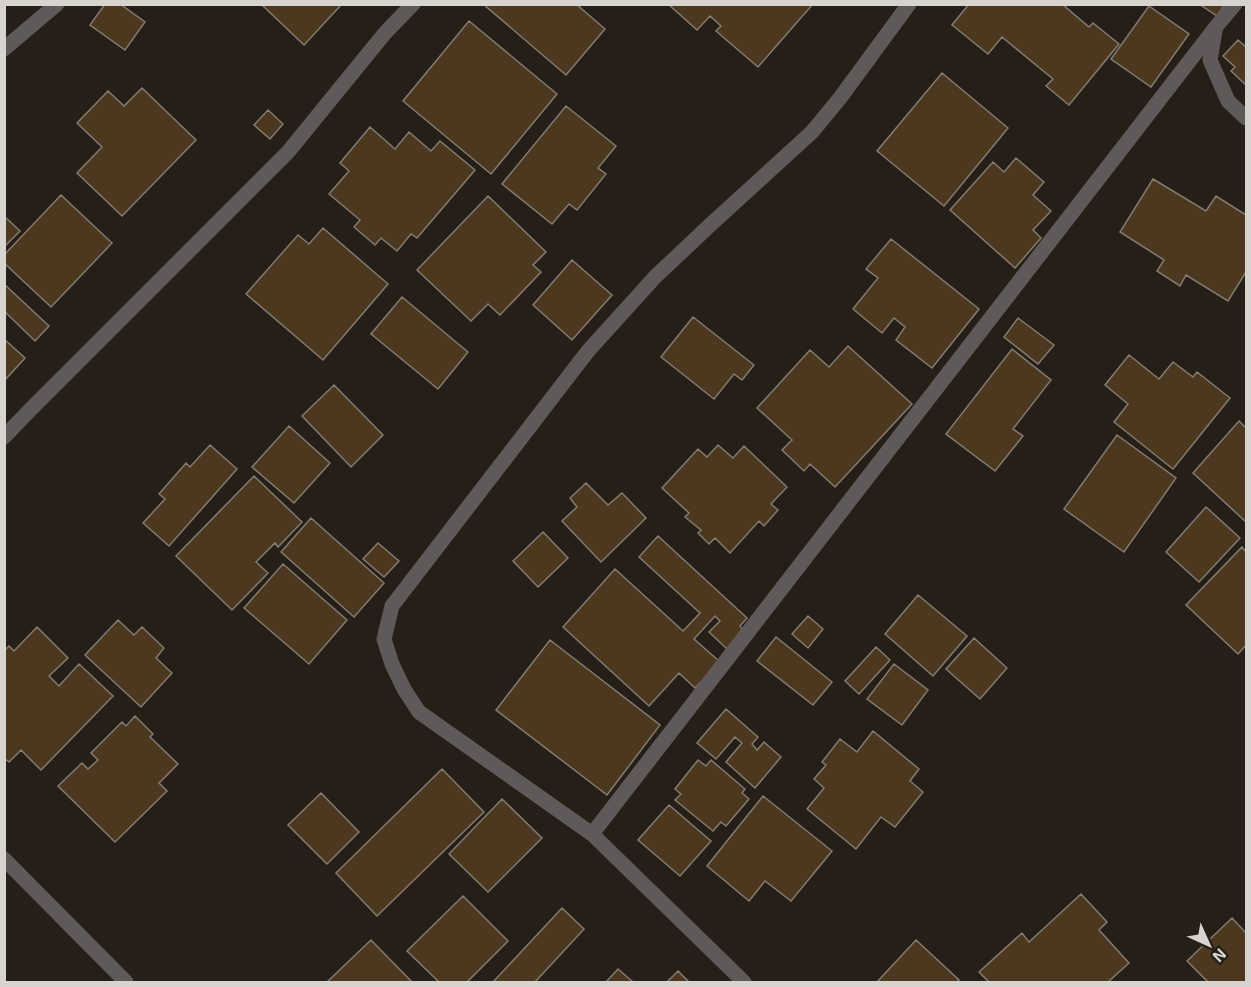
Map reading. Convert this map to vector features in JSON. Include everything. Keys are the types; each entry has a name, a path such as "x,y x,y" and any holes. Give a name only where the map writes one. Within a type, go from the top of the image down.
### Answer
{"street":[{"path":"4,49 57,4"},
{"path":"4,437 288,152 385,33 413,4"},
{"path":"744,982 591,834 419,712 392,664 384,639 392,606 588,351 655,277 812,132 909,4"},
{"path":"591,834 1235,4"},
{"path":"1215,28 1210,60 1228,100 1246,118"},
{"path":"4,859 126,982"}],"building":[{"path":"105,4 120,4 145,22 125,50 90,25"},
{"path":"261,4 342,4 304,45"},
{"path":"483,4 576,4 605,29 566,75"},
{"path":"668,4 813,4 758,67 716,31 721,26 710,16 697,30"},
{"path":"969,4 1062,4 1089,27 1093,23 1119,44 1069,105 1046,86 1053,79 1002,37 988,54 952,25"},
{"path":"1199,4 1225,4 1217,16"},
{"path":"1149,6 1189,34 1151,87 1111,59"},
{"path":"469,21 557,94 491,174 403,101"},
{"path":"1238,40 1246,47 1246,85 1231,71 1235,67 1223,56"},
{"path":"942,73 1008,128 944,206 877,151"},
{"path":"142,88 196,140 122,216 77,173 102,147 77,123 108,91 124,106"},
{"path":"566,106 616,146 598,168 606,174 577,210 569,204 552,224 502,184"},
{"path":"268,110 283,124 270,139 254,125"},
{"path":"370,127 395,149 409,132 431,151 440,141 475,170 417,238 411,234 397,251 381,238 375,245 354,227 360,220 329,194 349,171 340,163"},
{"path":"1016,158 1044,182 1033,195 1051,211 1033,230 1041,238 1015,268 950,210 993,162 1004,172"},
{"path":"1153,179 1206,211 1216,196 1246,215 1246,272 1228,301 1186,275 1180,286 1157,271 1164,260 1120,232"},
{"path":"61,195 112,243 51,307 4,263 4,255"},
{"path":"488,196 546,252 533,265 541,272 500,315 488,304 471,321 417,270"},
{"path":"4,216 20,231 4,247"},
{"path":"323,228 388,284 323,360 246,294 298,235 309,244"},
{"path":"891,239 979,309 932,368 896,340 905,327 894,318 882,333 853,309 878,278 866,269"},
{"path":"572,260 612,295 572,340 533,305"},
{"path":"4,284 49,326 35,341 4,311"},
{"path":"402,297 468,352 438,389 371,334"},
{"path":"693,317 754,365 742,380 734,374 714,399 661,357"},
{"path":"1018,318 1054,345 1038,364 1004,337"},
{"path":"4,339 25,358 4,381"},
{"path":"848,346 912,404 835,487 810,464 804,471 782,450 792,440 757,408 810,350 829,367"},
{"path":"1012,349 1051,380 1013,429 1023,436 995,471 946,434"},
{"path":"1129,355 1159,379 1173,362 1193,377 1197,372 1230,398 1173,469 1114,422 1128,404 1105,385"},
{"path":"334,385 383,435 351,467 302,416"},
{"path":"1239,421 1245,427 1246,425 1246,522 1193,473"},
{"path":"289,426 330,463 294,503 252,467"},
{"path":"1117,435 1176,478 1124,552 1064,509"},
{"path":"210,445 237,469 169,546 143,523 165,499 159,494 186,463 190,467"},
{"path":"718,445 733,458 744,446 787,487 771,504 778,510 764,526 759,521 730,553 715,538 709,544 698,533 701,530 685,517 689,513 662,488 698,449 707,457"},
{"path":"254,476 302,522 278,547 275,543 256,562 268,573 232,610 176,556"},
{"path":"586,483 608,505 622,493 646,518 601,562 562,521 577,507 570,498"},
{"path":"1206,507 1240,538 1199,582 1166,552"},
{"path":"311,518 384,583 354,617 281,552"},
{"path":"543,532 568,558 538,587 513,561"},
{"path":"658,536 747,618 740,626 743,630 727,649 709,632 720,621 715,616 694,639 720,662 695,688 679,673 649,706 563,627 615,569 683,631 700,613 639,557"},
{"path":"378,543 399,561 384,577 363,559"},
{"path":"1242,547 1246,552 1246,645 1238,654 1186,605"},
{"path":"283,564 347,620 309,664 244,608"},
{"path":"918,595 967,636 933,676 885,634"},
{"path":"808,616 823,629 808,648 792,634"},
{"path":"118,620 134,635 142,627 164,648 156,658 172,673 141,707 85,655"},
{"path":"37,627 68,658 49,676 59,686 79,664 113,696 41,770 21,750 9,762 4,758 4,651 9,646 14,651"},
{"path":"776,637 832,682 813,705 757,661"},
{"path":"974,638 1007,668 980,699 946,669"},
{"path":"550,640 660,725 607,795 496,710"},
{"path":"876,647 890,660 859,694 845,681"},
{"path":"894,664 928,690 902,725 867,699"},
{"path":"726,709 758,737 752,744 757,750 764,742 781,757 755,788 726,762 742,743 735,737 716,759 697,743"},
{"path":"135,716 153,734 150,737 178,764 159,783 167,791 115,842 58,786 82,763 88,769 98,760 91,753 122,722 126,726"},
{"path":"873,731 919,769 910,781 923,792 895,827 881,817 856,849 807,809 824,788 814,779 826,765 822,762 840,739 857,752"},
{"path":"698,760 706,766 711,760 745,789 742,793 749,799 726,826 721,822 713,831 675,800 681,794 675,789"},
{"path":"442,769 484,812 377,916 336,873"},
{"path":"321,793 359,832 327,864 288,825"},
{"path":"763,796 832,851 791,901 765,881 749,901 707,866"},
{"path":"502,799 542,838 488,892 449,854"},
{"path":"669,805 711,841 680,876 638,840"},
{"path":"1081,894 1107,922 1099,930 1129,963 1108,982 989,982 979,972 1022,933 1029,942"},
{"path":"463,896 508,941 467,982 439,982 407,951"},
{"path":"562,908 584,929 535,982 493,982"},
{"path":"1232,918 1246,933 1246,982 1208,982 1187,961"},
{"path":"371,940 412,982 327,982"},
{"path":"916,940 959,980 956,982 877,982"},
{"path":"618,969 633,982 606,982"},
{"path":"678,971 689,982 667,982"}]}
